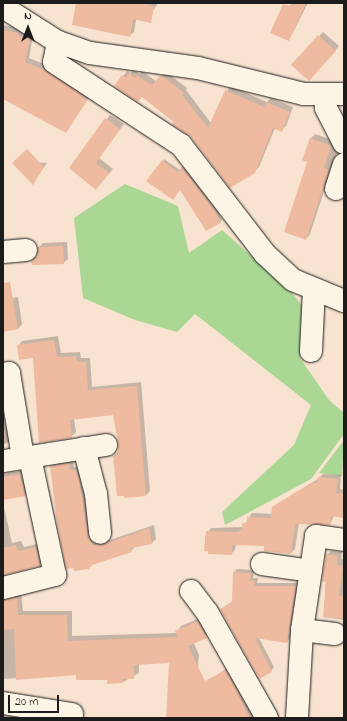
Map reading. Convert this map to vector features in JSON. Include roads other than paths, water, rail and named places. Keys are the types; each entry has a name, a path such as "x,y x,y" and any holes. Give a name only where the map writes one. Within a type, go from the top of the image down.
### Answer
{"street":[{"path":"3,7 58,42 90,53 198,68 304,94 335,95"},
{"path":"58,42 54,62 181,145 265,254 293,280 314,290 344,301"},
{"path":"335,95 326,108 344,143"},
{"path":"336,189 344,164"},
{"path":"3,252 26,250"},
{"path":"311,352 314,290"},
{"path":"3,374 9,373 19,459 55,574 3,588"},
{"path":"19,459 106,445"},
{"path":"84,448 96,494 100,533"},
{"path":"297,718 302,630 316,536 344,540"},
{"path":"262,564 311,571"},
{"path":"191,591 207,612 267,718"},
{"path":"302,630 335,634"},
{"path":"3,703 72,714"}]}
